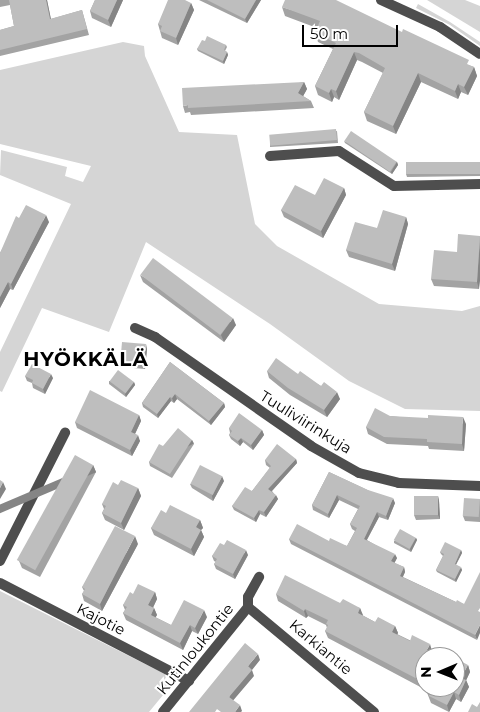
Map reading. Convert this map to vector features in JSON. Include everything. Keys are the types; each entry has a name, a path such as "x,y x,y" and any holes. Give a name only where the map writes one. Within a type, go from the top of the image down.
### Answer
{"street":[{"path":"381,0 440,27 480,54"},
{"path":"270,156 339,152 394,186 480,184"},
{"name":"Tuuliviirinkuja","path":"135,328 155,337 303,441 359,473 399,483 480,486"},
{"path":"0,561 65,433"},
{"name":"Kutinloukontie","path":"163,712 248,607 248,597 259,577"},
{"name":"Kajotie","path":"0,583 189,681"},
{"name":"Karkiantie","path":"248,607 374,712"}],"shaded area":[{"path":"427,0 465,0 480,6 480,32"},
{"path":"418,4 480,42 480,46 450,25 416,8"},
{"path":"123,42 144,46 145,56 179,132 237,135 255,224 277,246 379,304 462,311 480,306 480,411 405,409 349,381 270,324 146,242 109,332 42,308 2,392 0,391 0,352 71,204 0,175 1,150 67,167 65,176 83,182 91,166 0,144 0,70"},
{"path":"0,591 165,674 168,689 149,712 0,712"}],"building":[{"path":"9,0 46,0 50,19 82,10 87,29 0,50 0,30 14,26"},
{"path":"95,0 117,0 108,20 90,11"},
{"path":"168,0 185,0 191,3 176,38 160,31 162,26 158,24"},
{"path":"207,0 256,0 245,19"},
{"path":"285,0 336,0 402,32 403,29 469,60 467,64 474,67 464,87 458,84 455,91 418,73 393,126 364,112 385,68 359,53 354,52 336,91 331,89 329,93 315,86 336,43 315,33 320,21 282,7"},
{"path":"207,36 226,45 224,50 227,52 223,61 197,49 202,40 205,41"},
{"path":"304,82 298,93 311,101 188,108 188,105 183,106 182,88"},
{"path":"336,129 337,140 270,146 269,135"},
{"path":"351,131 397,162 390,172 344,141"},
{"path":"406,162 480,162 480,174 406,174"},
{"path":"324,178 344,188 321,231 281,210 295,185 315,195"},
{"path":"26,205 46,215 11,284 8,282 0,297 0,253 16,216 19,218"},
{"path":"383,210 406,217 392,264 346,250 355,222 377,228"},
{"path":"458,234 480,236 477,282 431,279 434,250 457,252"},
{"path":"153,258 233,318 220,335 140,275"},
{"path":"122,342 146,344 144,364 120,362"},
{"path":"276,358 298,374 300,371 321,386 324,382 337,392 324,410 288,388 267,371"},
{"path":"170,362 224,403 209,421 175,394 172,398 170,397 157,414 142,403"},
{"path":"32,364 51,374 43,389 32,383 33,380 25,376"},
{"path":"118,370 134,382 126,393 110,381"},
{"path":"90,390 139,415 131,432 138,435 130,450 75,422"},
{"path":"375,408 390,416 428,418 428,415 463,417 462,444 427,442 427,439 384,437 366,427"},
{"path":"239,413 262,430 251,445 241,438 238,441 229,435 232,431 229,428"},
{"path":"178,428 192,440 170,474 149,462 159,444 163,446"},
{"path":"277,444 296,459 268,489 276,495 264,512 259,510 254,518 232,506 245,487 252,491 271,466 265,460"},
{"path":"75,455 93,465 35,570 17,560"},
{"path":"200,465 222,476 213,495 190,484"},
{"path":"329,472 368,490 393,498 386,516 377,512 364,539 395,554 391,561 404,567 400,576 464,604 480,572 480,608 478,611 480,612 480,625 475,635 289,539 297,524 329,541 330,538 347,546 357,528 350,524 360,506 337,495 328,514 312,505"},
{"path":"121,480 138,488 121,523 102,513 106,506 102,504 113,482 118,485"},
{"path":"414,496 438,496 438,515 414,515"},
{"path":"464,498 480,499 479,517 463,516"},
{"path":"170,505 200,520 196,527 201,530 191,549 151,528 161,510 166,513"},
{"path":"115,526 135,536 100,604 82,594 85,589 82,587"},
{"path":"400,529 416,538 409,549 394,540"},
{"path":"227,540 246,550 233,574 214,564 217,559 212,556 220,543 224,545"},
{"path":"445,542 461,550 455,564 461,567 455,579 436,570 444,554 440,552"},
{"path":"285,575 340,603 343,599 360,608 358,613 375,622 378,617 395,626 392,632 410,641 412,635 430,644 428,647 415,647 415,678 325,631 328,620 305,609 304,611 276,594"},
{"path":"138,584 155,592 148,605 154,608 151,615 171,625 184,600 204,610 195,628 190,625 180,643 123,613 127,607 123,605 130,592 133,594"},
{"path":"245,643 258,654 248,666 252,670 229,697 240,705 235,712 221,712 217,709 215,712 189,712"},
{"path":"431,697 451,697 447,705"},
{"path":"480,702 480,712 468,712 472,704 477,707"}],"district":[{"name":"HYÖKKÄLÄ","path":"86,359"}]}
